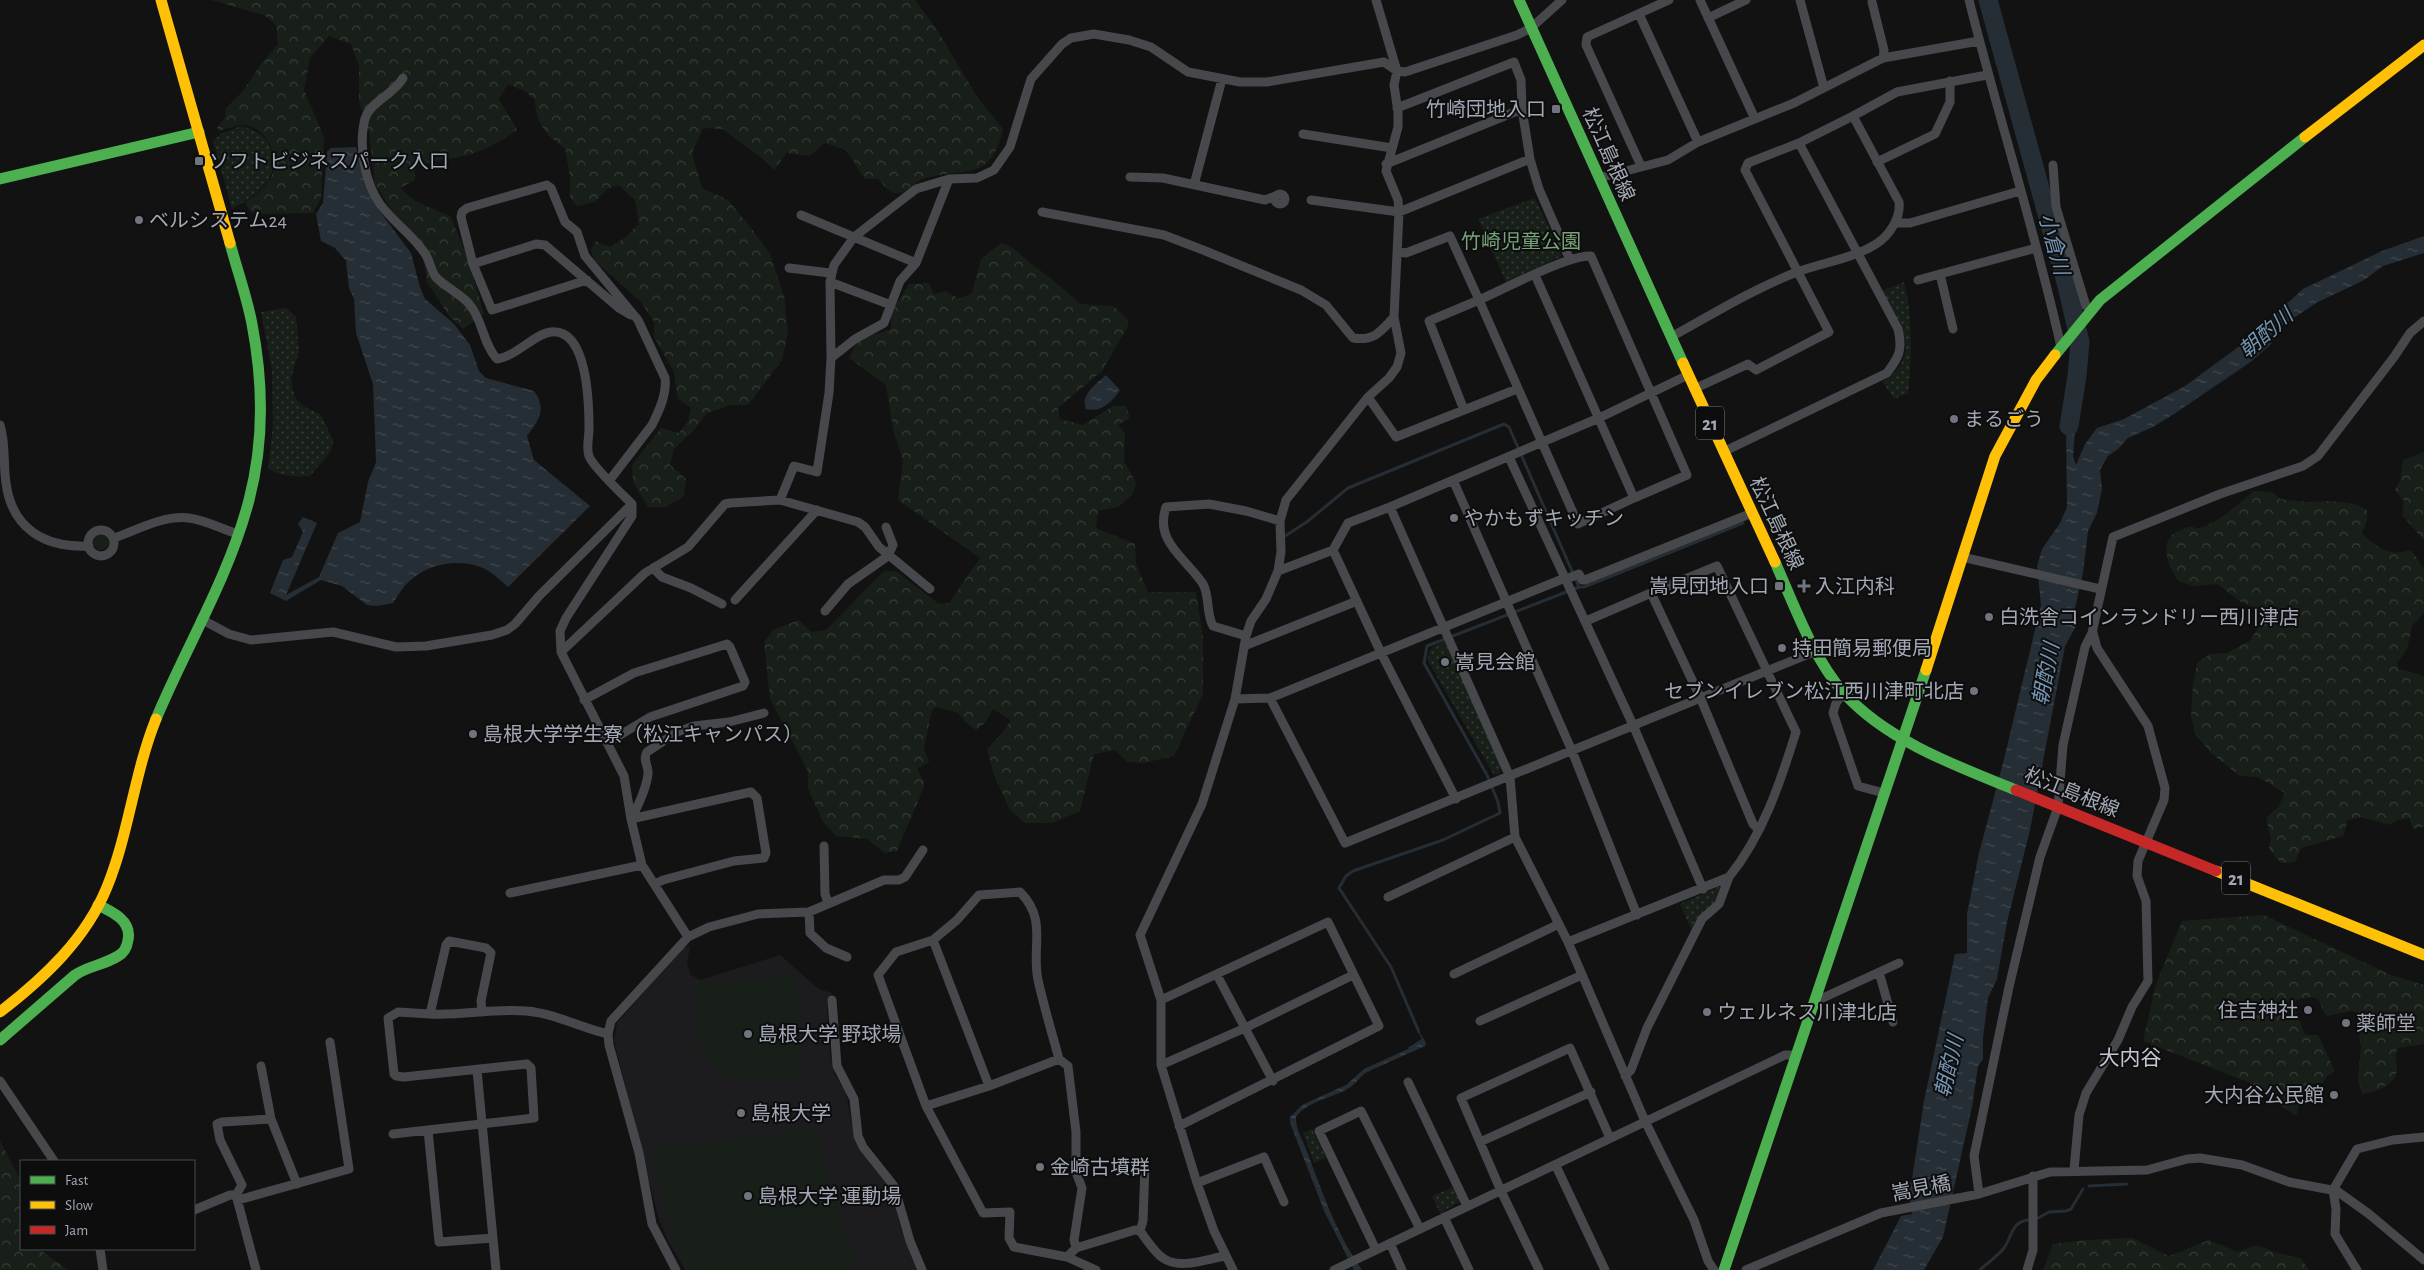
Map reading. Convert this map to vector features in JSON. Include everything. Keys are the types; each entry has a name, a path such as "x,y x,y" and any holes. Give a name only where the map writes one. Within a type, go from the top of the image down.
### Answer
{"street":[{"path":"0,1012 26,992 60,961 81,933 98,905 114,866 137,770 148,739 238,534 249,500 257,457 260,428 259,373 247,301 161,0"},
{"path":"1232,1270 1197,1183 1161,1065 1161,1000 1140,935 1202,804 1235,699 1246,636 1251,621 1266,599 1278,571 1281,552 1280,521 1286,500 1368,398 1389,378 1397,367 1401,352 1394,317 1399,212 1398,200 1387,176 1386,164 1398,127 1394,85 1397,71 1376,0"},
{"name":"松江島根線","path":"1519,0 1694,389 1816,651 1844,694 1876,722 1903,739 1982,776 2424,955"},
{"path":"780,500 794,466 817,472 824,435 831,358 830,278 854,237 916,189 949,179 977,178 994,170 1010,147 1031,79 1052,53 1071,38 1094,34 1142,43 1160,52 1183,70 1196,75 1240,82 1267,82 1384,62 1397,71 1410,71 1517,35 1531,28 1562,0"},
{"path":"1641,166 1586,45 1588,37 1669,0"},
{"path":"1700,0 1755,119"},
{"path":"1708,18 1746,0"},
{"path":"1800,0 1824,88"},
{"path":"1874,0 1884,50 1883,58"},
{"path":"1969,0 1987,74 2063,344"},
{"path":"1639,14 1698,142"},
{"path":"1599,178 1668,160 1698,142 1824,88 1883,58 1979,41"},
{"path":"1724,1270 1903,739 1995,456 2036,380 2087,310 2199,220 2424,45"},
{"path":"1397,108 1514,62 1521,80 1522,109 1530,159 1539,189 1570,260"},
{"path":"1694,389 1748,364 1756,370 1829,332 1745,170 1748,164 1853,116 1897,92 1987,74"},
{"path":"403,78 399,85 367,112 364,124 364,155 368,181 379,203 425,254 435,277 457,291 470,304 480,322 488,346 497,359 505,358 542,335 551,332 560,333 576,346 582,358 589,457 632,504 632,516 560,630 561,652 627,784 630,819 642,865 688,937"},
{"path":"1194,185 1222,79"},
{"path":"1877,162 1935,134 1950,102 1950,81"},
{"path":"1386,164 1522,109"},
{"path":"1671,337 1760,289 1797,272 1876,244 1887,234 1900,210 1898,202 1853,116"},
{"path":"0,179 199,132"},
{"path":"1303,134 1392,148"},
{"path":"1724,452 1887,373 1899,356 1900,340 1898,330 1855,252 1799,142"},
{"path":"1311,200 1399,212 1530,159"},
{"path":"2054,165 2056,207 2087,310"},
{"path":"1130,177 1163,178 1265,200 1278,195"},
{"path":"831,358 856,339 884,323 900,281 916,263 949,179"},
{"path":"587,280 492,310 473,264 461,218 464,210 547,185 551,188 565,222 577,232 585,256 638,320 665,378 666,385 652,424 609,481"},
{"path":"1895,222 1910,223 2020,192"},
{"path":"1042,212 1164,235 1230,261 1301,290 1326,305 1353,338 1365,340 1376,335 1394,317"},
{"path":"801,215 916,263"},
{"path":"1398,252 1406,253 1450,236 1479,300 1517,389 1578,524 1688,475 1591,256 1581,255 1479,300 1429,321 1464,410"},
{"path":"473,264 542,244 619,308 638,320"},
{"path":"1918,280 2036,248"},
{"path":"790,268 830,278 891,305"},
{"path":"1940,274 1953,329"},
{"path":"1535,275 1634,498"},
{"path":"1980,1194 1974,1156 2009,987 2053,805 2063,745 2085,647 2092,633 2096,588 2113,537 2120,532 2220,494 2303,466 2318,456 2394,357 2410,333 2424,321"},
{"path":"1278,571 1333,550 1348,523 1599,418 1688,375"},
{"path":"1368,398 1396,437 1517,389"},
{"path":"0,425 5,451 7,490 14,510 30,531 50,542 60,545 88,546 96,554 106,555 113,548 114,538"},
{"path":"1509,457 1569,579 1573,594 1633,725 1703,889"},
{"path":"1453,480 1572,751 1637,915"},
{"path":"561,652 653,568 688,547 725,504 780,500 858,522 865,527 888,556 930,590"},
{"path":"201,619 229,634 251,640 333,632 396,647 426,646 492,635 506,630 515,624 539,596 632,504"},
{"path":"1246,636 1213,626 1203,584 1163,532 1163,514 1166,507 1209,504 1246,511 1280,521"},
{"path":"1390,507 1510,777 1515,837 1568,942 1645,1121 1694,1220 1708,1261 1714,1270"},
{"path":"735,600 817,510"},
{"path":"1235,699 1270,698 1381,653 1447,634 1510,608 1579,574 1582,580 1585,580 1752,514"},
{"path":"114,538 167,519 179,518 203,522 238,534"},
{"path":"825,611 848,584 888,556 893,545 886,527"},
{"path":"88,546 89,537 97,530 107,531 114,538"},
{"path":"1333,550 1381,653 1456,799"},
{"path":"1962,557 2096,588"},
{"path":"1586,621 1717,566 1796,732 1782,777 1759,830 1746,855 1729,877 1719,904 1702,919 1647,1028 1631,1070 1625,1076"},
{"path":"653,568 662,577 722,604"},
{"path":"1651,593 1700,698 1752,824 1759,830"},
{"path":"1244,646 1357,601"},
{"path":"2074,1170 2079,1115 2086,1093 2118,1040 2132,1007 2148,981 2146,900 2137,876 2138,861 2164,800 2165,788 2148,726 2097,648 2092,633"},
{"path":"584,700 634,673 727,644 730,647 745,682 743,686 650,717 607,743"},
{"path":"1270,698 1345,843 1816,651"},
{"path":"1844,694 1836,703 1833,713 1858,786 1884,793"},
{"path":"630,819 638,805 647,777 644,756 647,752 677,732 694,726 729,722 764,713"},
{"path":"630,819 751,792 757,798 766,853 764,858 734,860 663,880 655,884"},
{"path":"1388,896 1515,837"},
{"path":"824,846 828,903"},
{"path":"676,1270 652,1224 639,1153 611,1054 608,1034 611,1021 688,937 709,927 758,914 809,912 884,880 899,880 905,877 923,850"},
{"path":"510,893 642,865"},
{"path":"1568,942 1729,877"},
{"path":"1076,1248 1074,1240 1082,1188 1076,1172 1076,1132 1068,1066 1059,1059 1037,978 1037,924 1030,902 1020,892 978,895 957,920 933,940 896,952 878,976 926,1106 983,1213 1010,1212 1009,1238 1014,1246 1067,1257 1096,1270"},
{"path":"0,1040 50,1000 85,968 115,958 125,949 129,940 127,925 122,918 98,905"},
{"path":"809,912 810,932 826,948 847,957"},
{"path":"1161,1000 1328,922 1379,1026 1273,1081 1179,1126"},
{"path":"1454,974 1559,924"},
{"path":"430,1014 446,945 452,940 486,948 490,953 481,1001 482,1012"},
{"path":"933,940 989,1086"},
{"path":"1814,1002 1898,963"},
{"path":"1879,972 1893,1022"},
{"path":"1217,975 1273,1081"},
{"path":"1161,1065 1245,1028 1353,975"},
{"path":"1480,1021 1582,975"},
{"path":"832,1000 837,1066 854,1099 858,1136 863,1147 894,1186 910,1241 922,1270"},
{"path":"393,1134 534,1118 530,1068 526,1064 396,1076 388,1018 398,1012 455,1015 509,1010 529,1011 608,1034"},
{"path":"195,1210 230,1195 237,1198 346,1172 350,1167 330,1042"},
{"path":"1538,1270 1461,1098 1570,1048 1610,1138"},
{"path":"1334,1270 1467,1206 1556,1166 1610,1138 1784,1055 1796,1055"},
{"path":"926,1106 989,1086 1059,1059"},
{"path":"261,1066 271,1119 297,1184"},
{"path":"477,1070 496,1270"},
{"path":"0,1081 53,1160"},
{"path":"1408,1082 1467,1206"},
{"path":"1480,1142 1591,1092"},
{"path":"1376,1250 1319,1131 1360,1111 1420,1229"},
{"path":"256,1270 237,1198 242,1185 220,1140 217,1124 222,1122 271,1119"},
{"path":"428,1130 439,1242 493,1238"},
{"path":"2357,1270 2335,1234 2336,1210 2333,1190 2357,1149 2393,1140 2424,1137"},
{"path":"1197,1183 1264,1156 1284,1202"},
{"name":"嵩見橋","path":"1746,1270 1881,1214 1980,1194 2004,1188 2034,1176 2074,1170 2104,1172 2147,1170 2187,1159 2200,1158 2242,1165 2289,1182 2333,1190"},
{"path":"1140,1231 1144,1221 1145,1166"},
{"path":"1556,1166 1605,1270"},
{"path":"2027,1270 2033,1250 2034,1176"},
{"path":"2333,1190 2352,1201 2424,1260"},
{"path":"1444,1217 1470,1270"},
{"path":"1067,1257 1076,1248 1125,1232 1140,1231"},
{"path":"1140,1231 1162,1258 1169,1261 1191,1263 1225,1256"},
{"path":"1390,1243 1402,1270"},
{"path":"100,1250 103,1270"}],"shaded area":[{"name":"島根大学","path":"690,946 687,963 690,974 700,980 780,955 819,989 832,993 827,1008 830,1053 834,1074 846,1092 858,1148 891,1189 900,1226 917,1270 685,1270 667,1239 659,1220 614,1041 617,1023 683,948"}],"green space":[{"path":"211,0 915,0 939,33 978,98 1003,129 998,146 991,158 983,166 974,170 923,179 901,193 896,193 888,190 878,179 865,179 846,150 825,143 809,156 787,153 774,170 761,157 722,129 703,128 692,153 702,188 728,200 770,254 784,296 788,331 782,360 748,405 731,405 707,413 693,431 674,449 670,465 686,479 684,496 666,507 648,507 633,482 632,465 661,428 679,433 688,421 691,408 677,398 674,372 654,337 654,322 641,302 595,261 591,251 595,241 610,247 623,239 639,224 635,200 618,185 607,189 595,202 577,206 570,197 570,178 565,148 543,128 537,115 535,100 526,92 508,84 499,99 517,130 478,152 427,163 415,168 415,180 400,188 415,201 451,217 469,262 484,314 463,329 449,316 427,282 420,241 392,211 375,184 369,132 359,101 359,66 351,44 329,36 310,58 304,90 324,137 321,198 313,213 256,214 250,212 245,202 267,183 272,175 274,167 273,150 264,136 250,126 242,125 219,131 217,128 225,117 226,108 244,90 260,65 278,44 276,25 264,15"},
{"path":"241,126 255,131 266,140 271,149 273,160 269,178 264,185 232,209 213,141 221,134"},
{"name":"竹崎児童公園","path":"1535,198 1562,256 1506,282 1478,219"},
{"path":"1001,243 1017,251 1080,304 1113,306 1127,318 1128,326 1102,371 1058,408 1060,419 1083,425 1113,406 1126,406 1130,418 1118,425 1125,433 1124,461 1136,483 1133,494 1118,507 1098,511 1096,528 1135,544 1136,564 1148,592 1196,592 1203,637 1203,694 1174,756 1143,763 1127,762 1115,750 1094,754 1080,811 1052,823 1025,823 1010,810 994,775 987,749 1011,720 993,709 985,723 976,730 965,722 958,713 936,707 932,710 924,748 929,762 917,769 925,783 897,851 885,853 867,839 836,836 823,822 808,788 808,771 770,699 764,642 773,630 799,620 811,632 826,630 884,571 896,571 939,604 949,603 980,558 898,500 903,460 893,429 886,385 849,358 858,340 891,329 891,313 909,284 929,283 934,294 946,291 959,299 972,293 981,259"},
{"path":"1904,282 1910,322 1911,352 1908,393 1894,399 1883,382 1903,361 1905,338 1896,315 1882,291"},
{"path":"286,308 296,317 299,351 291,378 292,388 296,399 303,406 321,415 333,440 331,451 310,476 288,476 268,468 273,426 272,369 261,312"},
{"path":"2424,452 2424,540 2402,515 2404,501 2395,490 2400,481 2403,460"},
{"path":"2254,491 2272,492 2280,499 2355,504 2367,510 2367,520 2362,534 2379,547 2390,552 2411,550 2424,569 2424,613 2412,626 2407,649 2397,663 2399,669 2424,676 2424,827 2413,829 2409,818 2398,820 2389,825 2361,817 2348,820 2343,836 2301,848 2295,862 2281,863 2269,849 2271,838 2266,818 2278,807 2285,793 2258,777 2240,776 2212,754 2195,734 2191,716 2197,663 2210,654 2227,653 2250,641 2264,618 2256,608 2241,602 2217,584 2194,586 2178,581 2171,569 2166,548 2172,535 2178,531 2190,527 2200,528 2214,522"},
{"path":"101,534 109,542 101,550 93,542"},
{"path":"1445,642 1501,765 1500,773 1494,775 1428,661 1430,650"},
{"path":"1718,887 1722,887 1718,901 1692,931 1680,904"},
{"path":"2264,915 2391,975 2424,985 2424,1044 2398,1048 2396,1057 2397,1071 2388,1084 2372,1092 2362,1094 2358,1079 2361,1047 2356,1013 2352,1011 2326,1016 2318,999 2312,997 2296,1000 2294,1006 2305,1035 2318,1035 2335,1071 2327,1076 2323,1083 2307,1084 2296,1116 2250,1083 2143,1041 2156,984 2182,921"},
{"name":"島根大学 野球場","path":"796,977 802,1078 748,1080 729,1076 716,1068 706,1056 700,1039 696,1015 695,984"},
{"path":"1312,1129 1326,1158 1314,1163 1303,1133"},
{"name":"島根大学 運動場","path":"815,1130 856,1270 691,1270 673,1237 652,1155 655,1148"},
{"path":"0,1141 20,1179 20,1250 41,1250 67,1270 0,1270"},
{"path":"1453,1187 1460,1202 1440,1213 1432,1196"},
{"path":"2132,1238 2169,1256 2209,1240 2238,1252 2256,1245 2277,1253 2301,1258 2309,1270 2043,1270 2053,1244"}],"water":[{"path":"356,147 364,179 378,209 411,253 425,299 454,324 470,345 479,371 486,378 534,391 538,397 541,409 535,425 527,436 534,460 590,506 508,587 481,567 471,564 450,563 430,568 421,573 407,584 393,603 377,606 367,605 342,586 321,580 286,601 270,593 283,560 292,557 303,532 298,524 303,517 317,523 286,595 319,577 338,533 360,522 368,482 376,462 373,384 356,333 354,299 349,288 346,261 335,248 321,241 316,214 323,203 327,152 331,148"},
{"name":"朝酌川","path":"2424,236 2424,253 2383,266 2364,280 2316,303 2277,329 2271,344 2252,361 2174,414 2153,427 2128,438 2108,456 2100,470 2102,489 2097,513 2088,531 2083,573 2073,617 2075,628 2065,646 2030,830 2007,922 1997,979 1988,998 1983,1038 1983,1059 1978,1066 1972,1107 1943,1237 1924,1270 1873,1270 1901,1216 1912,1214 1907,1190 1912,1179 1924,1101 1955,954 1967,953 1967,914 1979,853 2041,605 2037,566 2042,549 2060,523 2067,507 2066,427 2069,408 2076,394 2072,417 2075,430 2073,456 2076,465 2085,444 2097,428 2124,419 2185,386 2267,326 2269,320 2303,289 2382,251"},
{"path":"1106,375 1120,390 1106,406 1091,410 1086,409 1085,399 1087,394"},
{"path":"1417,1028 1426,1043 1425,1046 1367,1072 1354,1085 1313,1103 1296,1117 1298,1131 1331,1214 1362,1270 1354,1270 1325,1213 1290,1123 1290,1117 1302,1105 1346,1085 1364,1069 1421,1043 1422,1040"}],"waterway":[{"name":"小倉川","path":"1988,0 2067,286 2080,342 2069,426"},
{"path":"1282,538 1308,521 1348,488 1504,424 1509,427 1579,587 1427,646 1424,663 1487,775 1498,802 1500,813 1443,840 1353,871 1346,876 1339,888 1391,967 1419,1032"},
{"path":"1579,587 1584,587 1743,523"},
{"path":"1410,1048 1423,1040"},
{"path":"2089,1186 2127,1184"},
{"path":"2036,1219 2049,1212 2071,1209 2083,1189"},
{"path":"1980,1270 2004,1248 2015,1227 2022,1221 2028,1220"}],"traffic: fast":[{"path":"1519,0 1683,363"},
{"path":"0,179 199,132"},
{"path":"2055,355 2100,300 2305,137"},
{"path":"156,719 230,557 249,500 254,478 260,412 256,346 247,304 230,243"},
{"path":"1775,562 1805,630 1823,664 1844,693 1861,710 1902,739 1925,751 2016,790"},
{"path":"1724,1270 1926,670"},
{"path":"0,1040 75,975 113,959 124,951 128,940 127,928 124,922 115,914 98,905"}],"traffic: slow":[{"path":"161,0 230,243"},
{"path":"2305,137 2424,45"},
{"path":"1926,670 1995,456 2036,380 2055,355"},
{"path":"1683,363 1775,562"},
{"path":"0,1012 48,971 62,956 88,924 98,906 115,867 142,761 156,719"},
{"path":"2216,871 2424,955"}],"traffic: jam":[{"path":"2016,790 2216,871"}],"place":[{"name":"竹崎団地入口","path":"1556,109"},
{"name":"ソフトビジネスパーク入口","path":"199,161"},
{"name":"ベルシステム24","path":"139,220"},
{"name":"まるごう","path":"1954,419"},
{"name":"やかもずキッチン","path":"1454,518"},
{"name":"嵩見団地入口","path":"1779,586"},
{"name":"入江内科","path":"1804,586"},
{"name":"白洗舎コインランドリー西川津店","path":"1989,617"},
{"name":"持田簡易郵便局","path":"1782,648"},
{"name":"嵩見会館","path":"1445,662"},
{"name":"セブンイレブン松江西川津町北店","path":"1974,691"},
{"name":"島根大学学生寮（松江キャンパス）","path":"473,734"},
{"name":"住吉神社","path":"2308,1010"},
{"name":"ウェルネス川津北店","path":"1707,1012"},
{"name":"薬師堂","path":"2346,1023"},
{"name":"島根大学 野球場","path":"748,1034"},
{"name":"大内谷公民館","path":"2334,1095"},
{"name":"島根大学","path":"741,1113"},
{"name":"金崎古墳群","path":"1040,1167"},
{"name":"島根大学 運動場","path":"748,1196"}],"district":[{"name":"大内谷","path":"2130,1058"}]}
